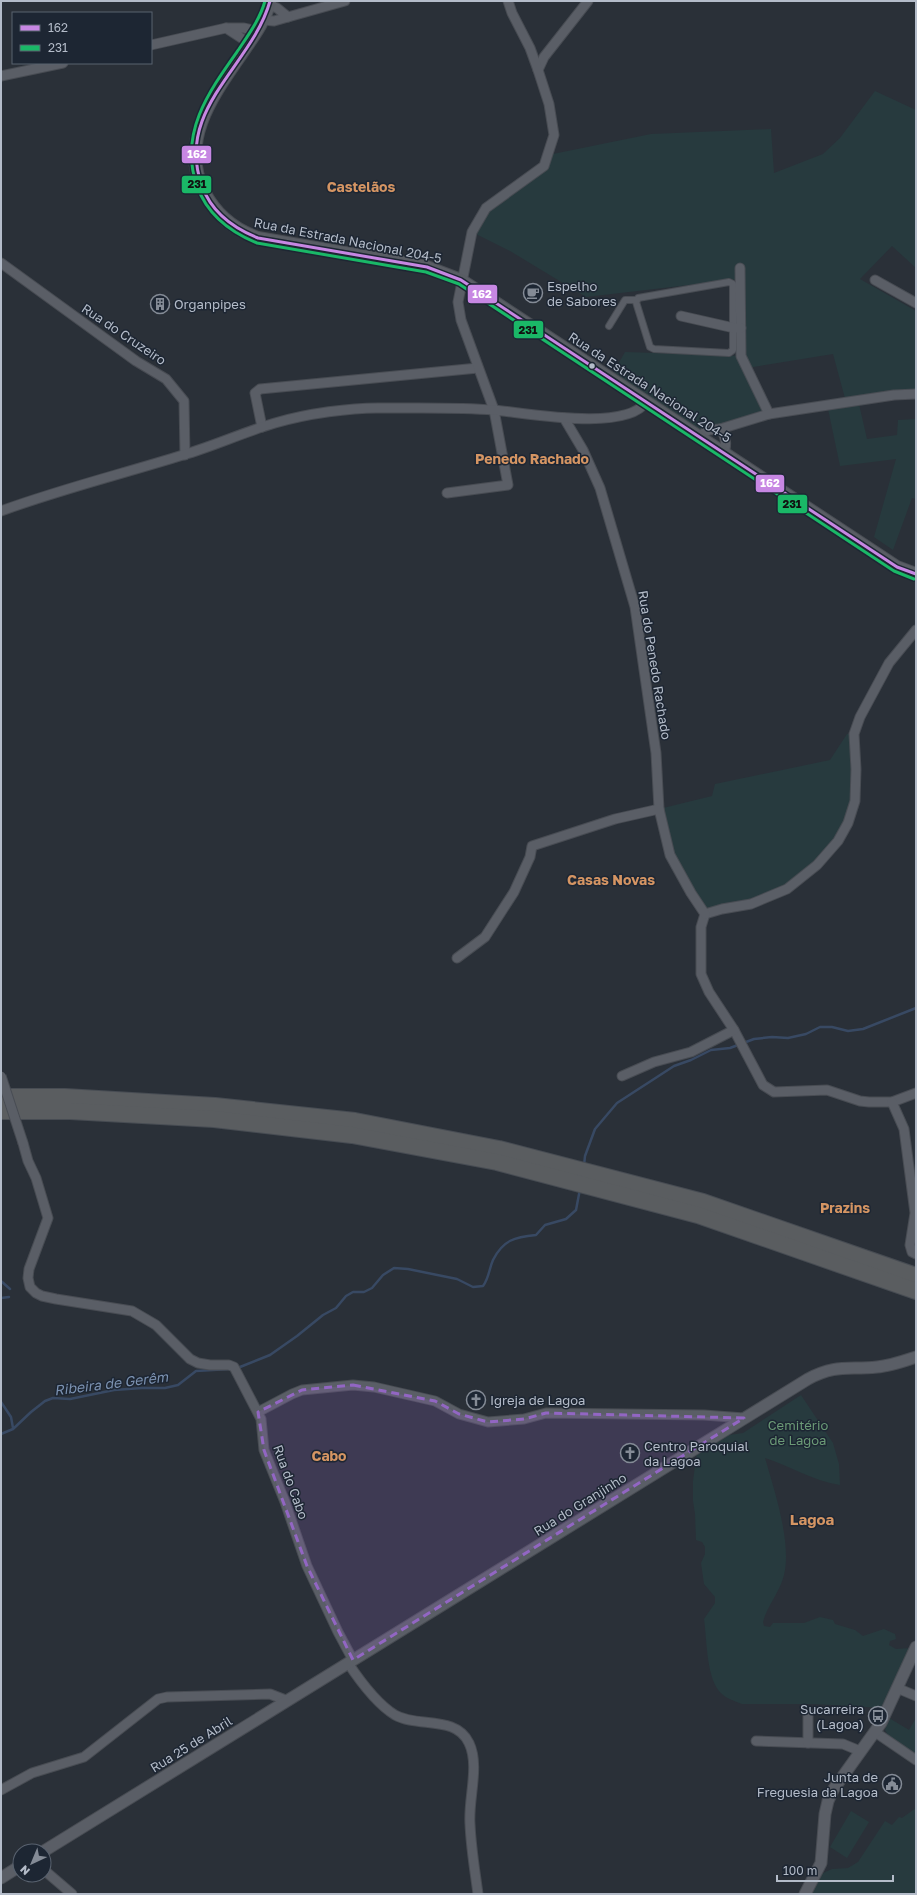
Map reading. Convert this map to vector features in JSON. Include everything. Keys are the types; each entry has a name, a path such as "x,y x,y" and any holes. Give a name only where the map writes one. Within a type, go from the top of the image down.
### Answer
{"highway":[{"path":"1,1097 65,1097 215,1106 355,1121 498,1156 700,1209 916,1276"},
{"path":"1,1111 70,1111 222,1120 352,1135 498,1156"},
{"path":"700,1209 916,1291"}],"main road":[{"name":"Rua da Estrada Nacional 204-5","path":"269,3 260,25 206,108 197,136 195,152 197,175 205,193 217,212 240,230 258,238 427,267 461,280 893,564 916,574"}],"street":[{"path":"152,45 226,28 244,28 260,25 345,1"},
{"path":"447,493 508,484 494,410 460,320 458,302 461,280 472,232 486,208 544,166 554,135 549,104 538,70 530,48 512,13 508,1"},
{"path":"538,70 544,57 588,1"},
{"path":"269,3 288,17"},
{"path":"226,28 249,42"},
{"path":"1,76 58,64"},
{"name":"Rua do Cruzeiro","path":"1,263 136,361 166,378 184,402 185,455"},
{"path":"637,300 650,348 729,353 733,350 737,328 740,268"},
{"path":"875,280 916,303"},
{"path":"609,326 625,300 637,300 638,298 642,297 729,282 733,284 741,356 769,414"},
{"path":"681,316 737,328"},
{"path":"262,427 255,393 260,389 478,368"},
{"path":"699,436 709,430 720,429 769,414 894,395 916,394"},
{"path":"1,511 44,495 185,455 262,427 308,414 378,407 494,410 564,418 627,415 637,411 646,402"},
{"name":"Rua do Penedo Rachado","path":"564,418 582,450 600,488 634,607 656,754 659,809 670,855 691,893 705,914"},
{"path":"720,429 724,435 726,444 724,453"},
{"path":"916,630 889,663 860,717 854,734 856,769 855,801 848,823 838,841 817,865 787,889 750,904 705,914 701,928 701,974 709,992 740,1040 763,1085 774,1092 827,1090 860,1102 892,1102 916,1094"},
{"path":"457,958 485,937 514,892 530,858 532,846 615,819 659,809"},
{"path":"622,1076 654,1062 691,1052 734,1030"},
{"name":"Rua do Cabo","path":"1,1076 48,1218 29,1269 28,1278 30,1287 42,1296 116,1307 132,1311 142,1316 164,1332 190,1358 198,1363 210,1365 229,1365 234,1368 258,1412 262,1426 264,1450 285,1502 307,1566 361,1681 395,1714 408,1719 453,1728 462,1733 469,1743 474,1757 470,1802 470,1825 478,1894"},
{"path":"892,1102 904,1129 915,1213 910,1245 912,1252 916,1254"},
{"name":"Rua do Granjinho","path":"351,1662 822,1371 836,1368 878,1367 916,1357"},
{"path":"258,1412 302,1390 353,1385 374,1387 435,1401 459,1414 488,1422 524,1419 546,1412 704,1415 744,1418"},
{"path":"805,1894 821,1863 828,1801 833,1790 875,1732 916,1647"},
{"name":"Rua 25 de Abril","path":"52,1847 351,1662"},
{"path":"897,1688 916,1696"},
{"path":"1,1790 32,1773 84,1757 158,1700 167,1697 270,1694 288,1701"},
{"path":"808,1712 808,1743"},
{"path":"875,1732 916,1760"},
{"path":"756,1741 843,1744 860,1751"},
{"path":"1,1878 12,1871"},
{"path":"52,1877 72,1894"}],"highlighted area":[{"path":"353,1385 435,1401 459,1414 488,1422 524,1419 546,1413 744,1418 605,1505 353,1660 307,1566 264,1450 258,1412 302,1390"}],"green space":[{"path":"875,91 916,110 916,268 892,246 860,279 916,311 916,392 846,402 833,354 747,368 769,414 699,436 610,378 625,352 741,356 740,279 586,297 510,251 472,232 486,208 544,166 548,155 651,134 771,129 774,173 823,154 840,138"},
{"path":"859,404 867,439 897,435 898,420 916,419 916,499 912,498 893,550 874,537 896,459 840,466 828,409"},
{"path":"847,734 854,734 855,801 838,841 787,889 705,914 676,866 659,809 712,796 715,784 830,760"},
{"name":"Cemitério de Lagoa","path":"801,1395 833,1443 839,1464 840,1485 811,1477 765,1458 781,1516 786,1548 786,1562 780,1587 767,1610 763,1622 764,1626 770,1627 773,1623 804,1623 820,1617 833,1620 835,1624 855,1630 863,1636 884,1629 895,1634 896,1639 890,1641 889,1645 896,1649 911,1648 883,1708 814,1704 742,1704 729,1699 722,1694 713,1680 710,1670 704,1619 715,1603 715,1597 704,1584 701,1563 705,1554 705,1547 702,1542 696,1540 693,1481 697,1452 722,1436 743,1433"},
{"path":"889,1718 909,1730 916,1718 916,1755 889,1737 885,1730"},
{"path":"916,1808 916,1894 810,1894 821,1874 832,1869 848,1868 858,1862 885,1821 892,1825 899,1817 902,1818"},
{"path":"851,1811 869,1822 847,1858 830,1847"}],"waterway":[{"name":"Ribeira de Gerêm","path":"584,1166 585,1156 595,1129 617,1103 674,1066 691,1060 711,1050 730,1048 754,1039 772,1037 788,1038 806,1034 820,1027 832,1027 848,1031 863,1029 916,1008"},
{"name":"Ribeira de Gerêm","path":"240,1367 270,1355 323,1315 336,1308 346,1296 353,1292 364,1292 372,1288 383,1275 394,1268 408,1269 457,1279 473,1287 483,1286 487,1280 493,1260 501,1248 510,1241 536,1235 545,1225 566,1219 576,1210 580,1189"},
{"path":"1,1281 10,1289"},
{"path":"1,1298 9,1297"},
{"name":"Ribeira de Gerêm","path":"1,1434 13,1429 45,1401 53,1398 70,1399 114,1390 165,1388 178,1385 196,1371 230,1369"},
{"path":"1,1402 11,1417 13,1428"}],"transit line":[{"name":"231","path":"265,1 254,26 208,96 194,130 191,148 192,167 197,186 207,205 221,221 229,228 257,243 426,272 459,284 894,571 914,579"},
{"name":"162","path":"270,1 261,24 206,111 198,134 196,159 202,186 211,203 224,218 240,229 258,238 427,267 461,280 897,567 916,574"}],"place":[{"name":"Espelho de Sabores","path":"533,293"},
{"name":"Organpipes","path":"160,304"},
{"name":"Igreja de Lagoa","path":"476,1400"},
{"name":"Centro Paroquial da Lagoa","path":"630,1453"},
{"name":"Sucarreira (Lagoa)","path":"878,1716"},
{"name":"Junta de Freguesia da Lagoa","path":"892,1784"}],"district":[{"name":"Castelãos","path":"361,186"},
{"name":"Penedo Rachado","path":"532,458"},
{"name":"Casas Novas","path":"611,879"},
{"name":"Prazins","path":"845,1207"},
{"name":"Cabo","path":"329,1455"},
{"name":"Lagoa","path":"812,1519"}]}
